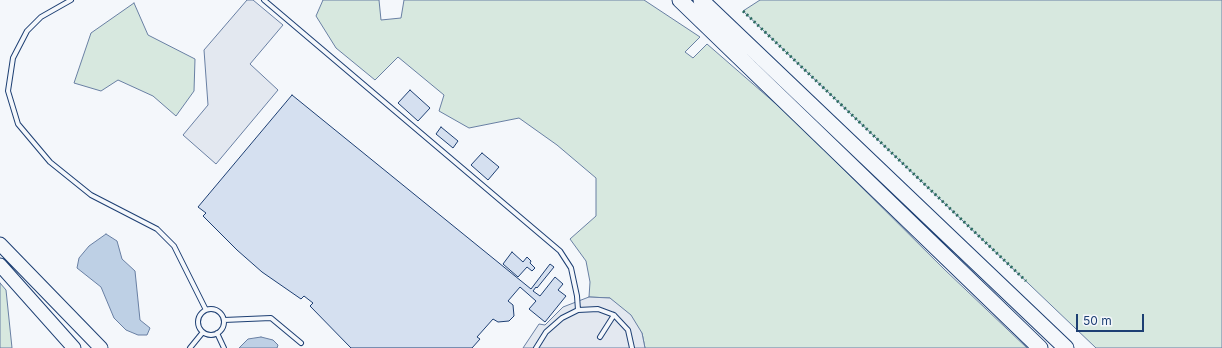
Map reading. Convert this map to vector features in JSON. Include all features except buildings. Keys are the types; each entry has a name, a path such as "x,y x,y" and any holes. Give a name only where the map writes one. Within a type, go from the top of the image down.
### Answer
{"highway":[{"path":"680,0 1040,348"},
{"path":"701,0 1066,348"}],"main road":[{"path":"0,244 101,348"},
{"path":"0,265 74,348"}],"lane":[{"path":"72,0 41,17 27,31 13,58 8,91 18,124 50,162 85,190 157,229 174,246 206,310"},
{"path":"264,0 560,251 571,268 578,310"},
{"path":"536,348 546,332 562,318 578,310 598,309 614,315 628,330 632,348"},
{"path":"206,310 216,310 221,314 224,320 221,329 217,333 207,334 203,332 198,325 198,318 206,310"},
{"path":"600,337 614,315"},
{"path":"224,320 271,318 301,343"},
{"path":"190,348 203,332"},
{"path":"217,333 224,348"}],"shaded area":[{"path":"247,0 253,0 283,25 250,64 278,90 216,164 183,135 208,105 204,50"},
{"path":"323,0 379,0 381,20 401,18 404,0 644,0 700,37 685,52 693,58 707,44 791,117 945,270 1027,348 645,348 642,333 610,298 589,297 590,282 586,261 570,239 596,216 596,178 557,145 519,118 469,128 439,111 444,95 398,57 375,80 336,48 316,16"},
{"path":"760,0 1222,0 1222,348 1096,348 743,11"},
{"path":"134,3 148,35 195,59 194,91 176,116 153,96 118,80 101,91 74,83 91,33"},
{"path":"0,283 6,290 12,348 0,348"},
{"path":"589,297 610,298 631,315 642,333 645,348 523,348 539,324 545,325 563,307"}],"water":[{"path":"106,234 117,241 122,259 135,271 140,320 150,328 147,335 138,335 126,330 114,318 101,287 77,268 79,258 89,246"},
{"path":"261,337 273,340 278,345 277,348 239,348 248,339"}],"hedge":[{"path":"743,11 1026,281"}]}
